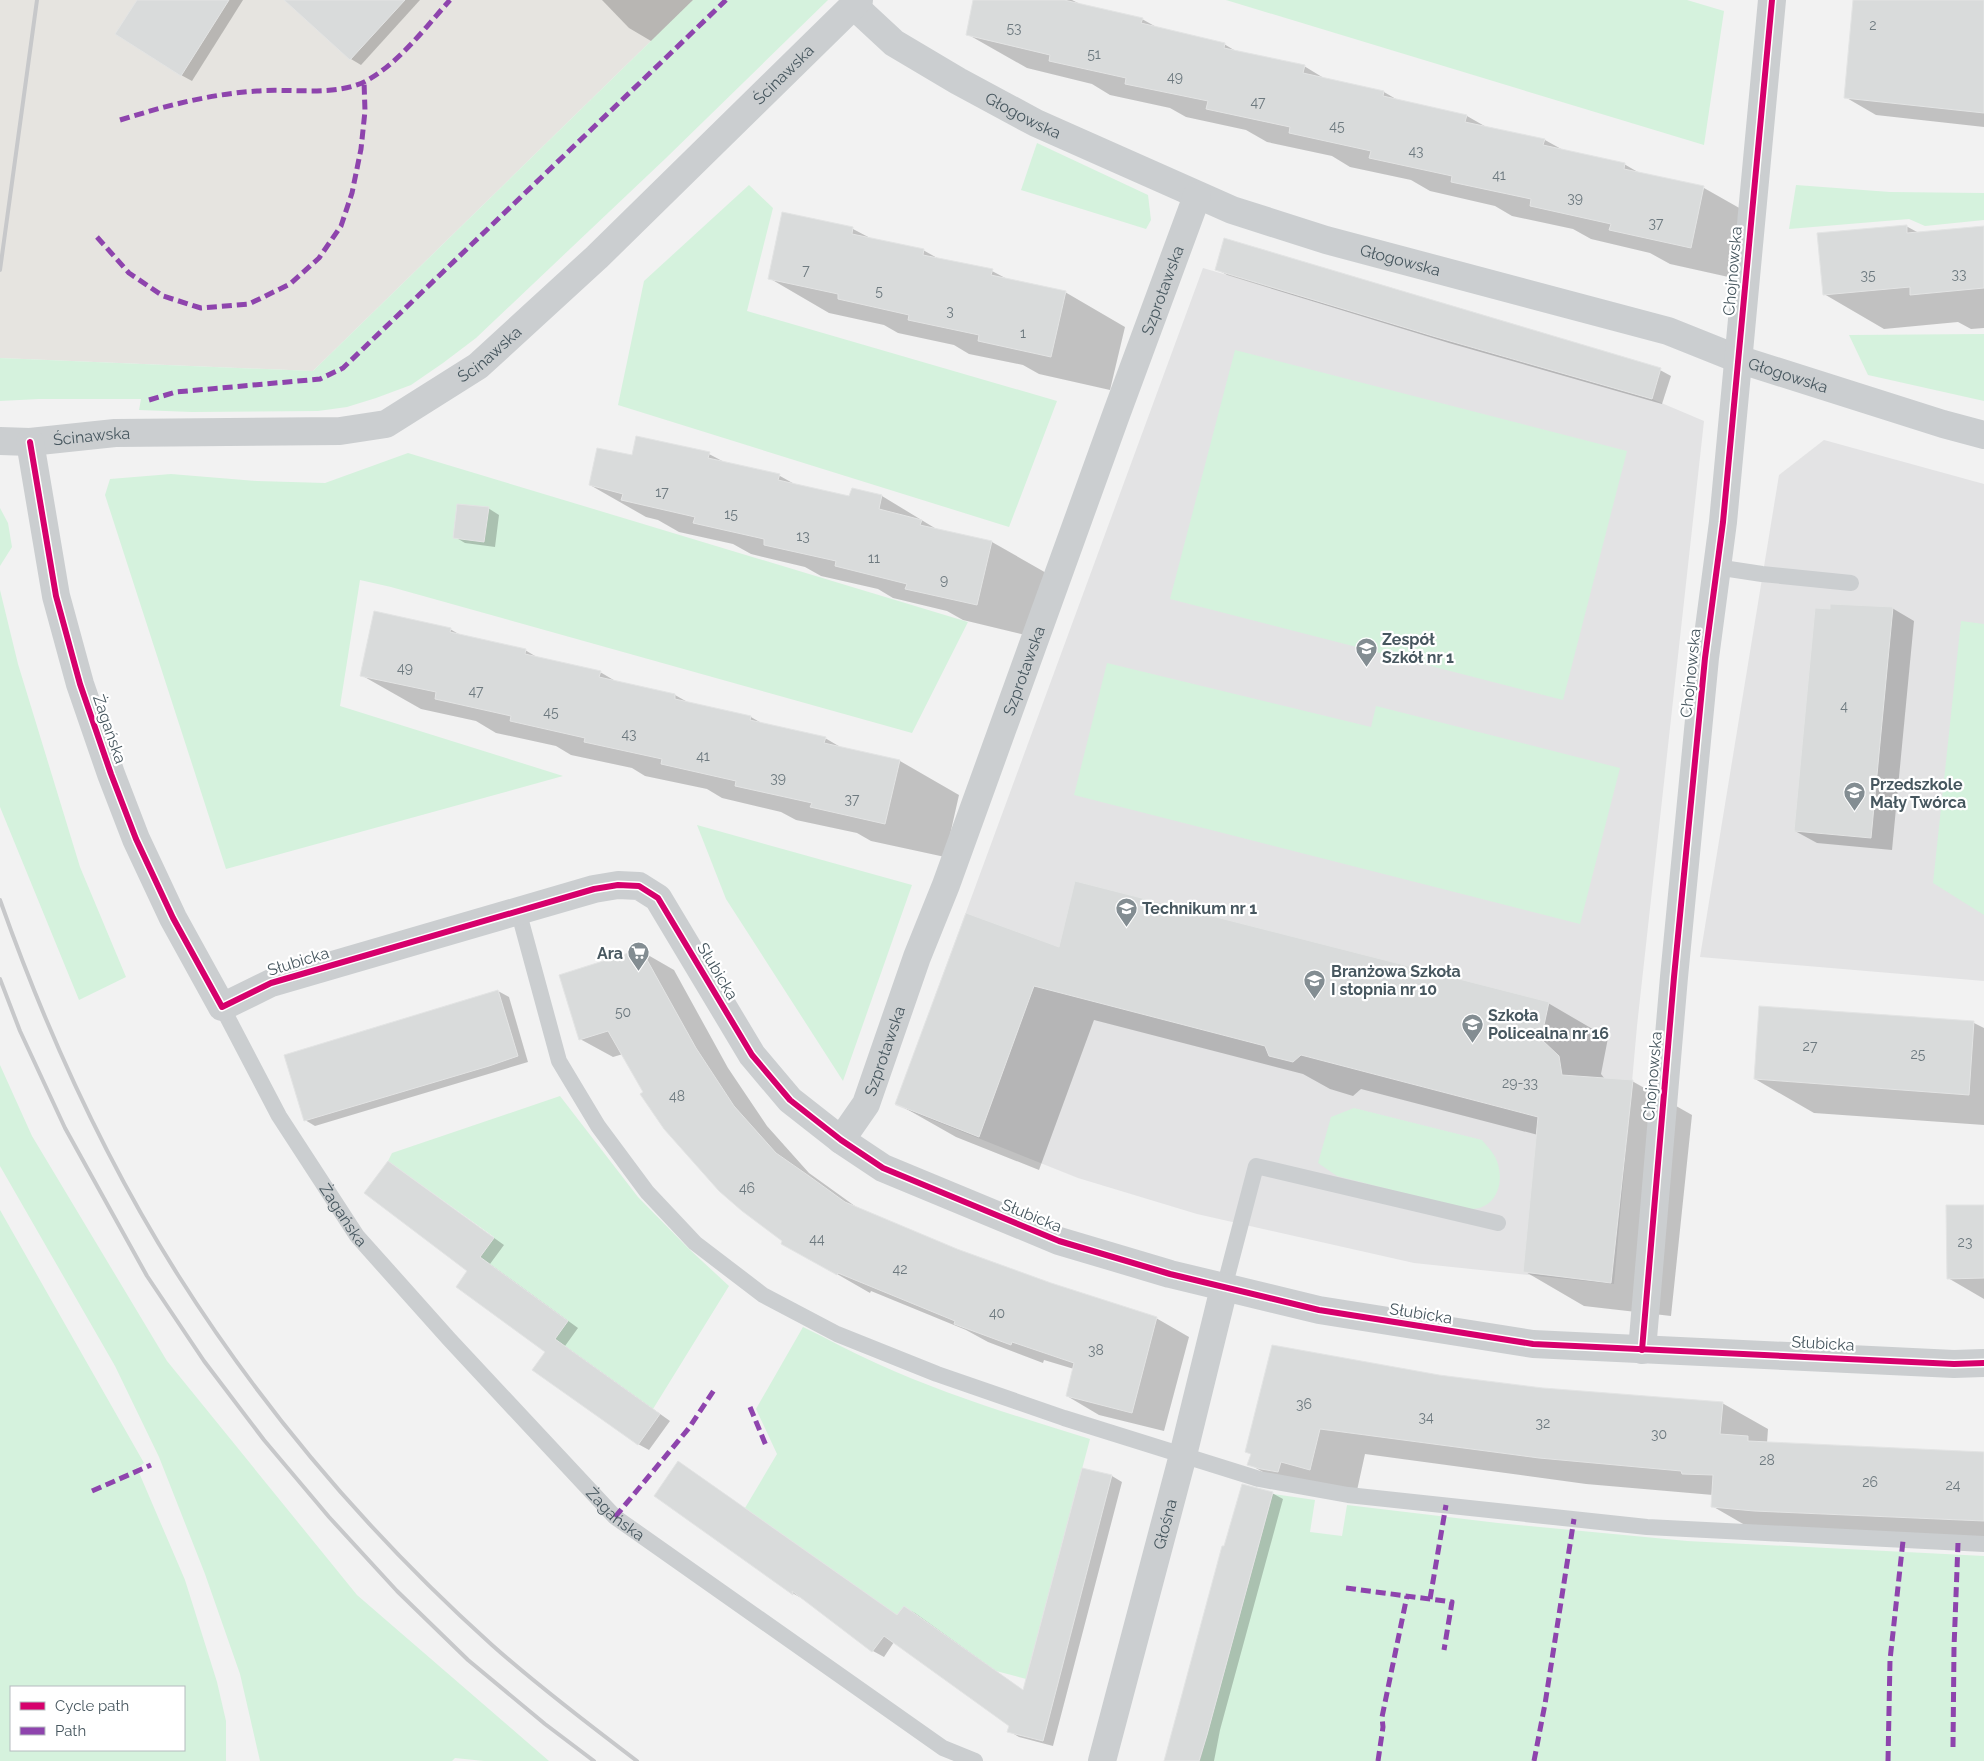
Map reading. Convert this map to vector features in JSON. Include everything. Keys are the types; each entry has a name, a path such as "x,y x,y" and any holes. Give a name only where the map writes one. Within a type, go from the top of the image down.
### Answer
{"street":[{"name":"Chojnowska","path":"1642,1350 1675,969 1722,522 1772,0"},
{"name":"Głogowska","path":"856,2 894,43 958,81 1036,123 1232,210 1326,240 1668,331 1738,359 1942,424 1984,434"},
{"name":"Ścinawska","path":"0,441 30,442 115,433 340,431 386,424 478,366 597,256 856,2"},
{"name":"Szprotawska","path":"841,1140 866,1104 917,957 949,876 1197,196"},
{"name":"Żagańska","path":"30,442 56,596 80,684 136,839 173,918 222,1007"},
{"name":"Słubicka","path":"222,1007 271,983 518,910 594,889 618,885 639,886 658,898 752,1055 790,1100 841,1140 883,1168 1059,1241 1161,1272 1319,1310 1533,1344 1954,1364 1984,1363"},
{"name":"Głośna","path":"1102,1761 1183,1455 1224,1288"}],"lane":[{"path":"1716,566 1762,574 1851,583"},
{"path":"518,910 559,1061 598,1126 647,1192 695,1243 763,1295 837,1334 937,1374 1064,1418 1259,1479 1357,1496 1647,1527 1984,1544"},
{"name":"Żagańska","path":"222,1007 279,1116 357,1236 449,1339 615,1517 943,1748 975,1761"},
{"path":"1224,1288 1256,1166 1498,1223"}],"shaded area":[{"path":"0,0 693,0 313,371 0,358"},
{"name":"Zespół Szkół nr 1","path":"1203,268 1652,399 1704,421 1637,1026 1614,1284 1414,1263 1197,1214 1078,1178 895,1105"},
{"name":"Przedszkole Mały Twórca","path":"1824,440 1984,484 1984,981 1700,957 1779,475"}],"green space":[{"path":"693,0 828,0 666,158 476,338 411,385 347,407 318,411 192,412 139,410 141,399 0,401 0,358 313,371"},
{"path":"1226,0 1687,0 1724,11 1704,145"},
{"path":"1037,143 1148,195 1151,220 1146,229 1021,190"},
{"path":"749,185 773,208 747,311 1057,401 1009,527 618,405 644,281"},
{"path":"1796,185 1890,192 1984,193 1984,220 1925,226 1909,219 1789,229"},
{"path":"1984,334 1984,401 1868,375 1849,335"},
{"path":"1235,350 1627,451 1563,700 1170,599"},
{"path":"408,453 968,622 912,733 391,587 360,580 340,706 563,776 226,869 105,495 110,479 171,474 257,481 325,483"},
{"path":"0,508 8,523 12,547 0,566"},
{"path":"0,590 18,664 80,867 126,977 79,1000 0,807"},
{"path":"1961,621 1984,624 1984,915 1933,883"},
{"path":"1107,663 1371,727 1376,706 1620,768 1580,924 1074,795"},
{"path":"697,825 912,885 843,1081 726,899"},
{"path":"0,1065 32,1136 167,1361 357,1595 549,1761 484,1761 455,1758 452,1761 260,1761 240,1674 205,1574 159,1457 115,1366 0,1166"},
{"path":"560,1096 638,1197 688,1248 729,1286 653,1409 555,1339 568,1321 480,1258 494,1237 388,1161 392,1153"},
{"path":"1354,1108 1482,1140 1494,1155 1499,1169 1499,1184 1494,1198 1482,1207 1467,1209 1337,1176 1318,1163 1331,1117"},
{"path":"0,1210 144,1463 137,1468 185,1580 217,1682 226,1721 226,1761 0,1761"},
{"path":"803,1327 869,1360 930,1386 1090,1439 1026,1679 996,1671 904,1606 897,1615 745,1508 777,1454 756,1409"},
{"path":"1273,1494 1315,1500 1310,1532 1342,1536 1347,1505 1498,1523 1687,1541 1984,1556 1984,1761 1200,1761"}],"building":[{"path":"137,0 229,0 181,76 115,34"},
{"path":"284,0 405,0 350,60"},
{"path":"973,0 1064,0 1143,18 1141,23 1225,43 1224,48 1305,65 1303,73 1384,91 1383,96 1467,115 1465,122 1545,139 1543,145 1625,163 1624,169 1704,186 1691,248 1609,230 1611,224 1530,206 1531,199 1451,182 1452,176 1369,158 1371,151 1289,133 1290,127 1206,109 1208,101 1125,84 1126,78 1049,61 1050,55 966,35"},
{"path":"1853,0 1984,0 1984,113 1844,98"},
{"path":"782,212 853,227 852,234 924,249 923,255 993,269 991,275 1066,291 1051,357 978,341 979,335 908,320 909,315 838,299 838,294 768,279"},
{"path":"1907,225 1907,233 1984,226 1984,288 1910,295 1910,287 1823,295 1817,233"},
{"path":"1224,238 1661,368 1652,399 1436,337 1215,270"},
{"path":"636,436 710,452 708,458 780,474 778,480 849,496 852,488 882,495 879,509 922,520 920,525 992,541 977,605 905,589 907,584 835,566 836,561 764,545 764,539 693,523 695,517 621,500 623,494 589,485 597,448 632,455"},
{"path":"457,504 489,507 484,542 453,538"},
{"path":"1830,604 1893,607 1871,838 1794,831 1815,608 1830,609"},
{"path":"374,611 451,628 450,632 526,649 525,654 601,671 599,677 675,694 675,699 751,716 750,720 826,737 824,743 900,760 885,824 810,807 812,803 735,786 736,781 661,764 662,759 584,742 585,738 510,721 511,716 435,699 436,692 360,676"},
{"path":"1075,881 1549,1002 1541,1039 1559,1056 1562,1075 1633,1080 1611,1283 1523,1272 1538,1117 1301,1055 1293,1062 1269,1056 1265,1046 1034,986 979,1137 895,1104 966,913 1059,947"},
{"path":"641,949 696,1048 734,1106 776,1153 845,1202 957,1249 1051,1283 1157,1317 1132,1413 1066,1396 1074,1363 1012,1342 1011,1345 954,1324 955,1321 838,1273 837,1275 781,1244 782,1241 719,1191 664,1129 640,1094 643,1092 608,1031 579,1040 559,975"},
{"path":"498,990 518,1056 304,1121 284,1055"},
{"path":"1759,1006 1974,1021 1969,1095 1754,1079"},
{"path":"388,1161 494,1238 480,1257 568,1321 555,1339 660,1414 638,1445 532,1370 545,1352 456,1287 467,1271 364,1193"},
{"path":"1946,1205 1984,1205 1984,1278 1947,1279"},
{"path":"1272,1345 1439,1375 1543,1388 1723,1402 1720,1434 1748,1436 1748,1441 1984,1452 1984,1521 1754,1511 1711,1507 1713,1475 1682,1474 1681,1471 1539,1458 1320,1429 1310,1470 1281,1462 1278,1472 1261,1469 1247,1465 1251,1454 1245,1452"},
{"path":"678,1461 897,1615 904,1606 1023,1690 1082,1468 1112,1475 1043,1741 1007,1732 1009,1726 884,1636 872,1652 792,1591 793,1595 654,1496"},
{"path":"1242,1484 1273,1492 1207,1735 1199,1761 1164,1761 1222,1546 1224,1546"}],"railway":[{"path":"0,270 37,0"},
{"path":"0,900 57,1045 101,1139 151,1231 178,1275 246,1375 322,1470 404,1561 492,1645 527,1675 637,1761"},
{"path":"0,979 20,1031 65,1128 147,1276 204,1361 264,1440 329,1517 397,1591 468,1660 545,1724 594,1761"}],"marked path":[{"path":"120,120 171,105 222,95 270,90 313,91 354,86 366,81 401,55 450,0"},
{"path":"149,400 176,392 320,379 343,368 726,0"},
{"path":"97,237 129,273 163,296 201,308 249,304 290,284 319,258 341,226 352,193 361,149 365,111 364,81"},
{"path":"615,1517 689,1428 716,1387"},
{"path":"750,1407 767,1448"},
{"path":"92,1491 151,1465"},
{"path":"1430,1599 1446,1505"},
{"path":"1534,1761 1545,1704 1574,1519"},
{"path":"1888,1761 1890,1660 1903,1541"},
{"path":"1953,1747 1958,1543"},
{"path":"1346,1588 1452,1602 1444,1650"},
{"path":"1378,1761 1383,1727 1382,1717 1407,1596"}],"cycle path":[{"path":"1642,1350 1674,977 1705,658 1723,522 1772,0"},
{"path":"30,442 56,596 80,684 136,839 173,918 222,1007 271,983 594,889 618,885 639,886 658,898 752,1055 790,1100 841,1140 883,1168 1059,1241 1170,1274 1319,1310 1533,1344 1954,1364 1984,1363"}],"place":[{"name":"Zespół Szkół nr 1","path":"1366,667"},
{"name":"Przedszkole Mały Twórca","path":"1854,812"},
{"name":"Technikum nr 1","path":"1126,927"},
{"name":"Ara","path":"639,972"},
{"name":"Branżowa Szkoła I stopnia nr 10","path":"1315,999"},
{"name":"Szkoła Policealna nr 16","path":"1472,1043"}]}
